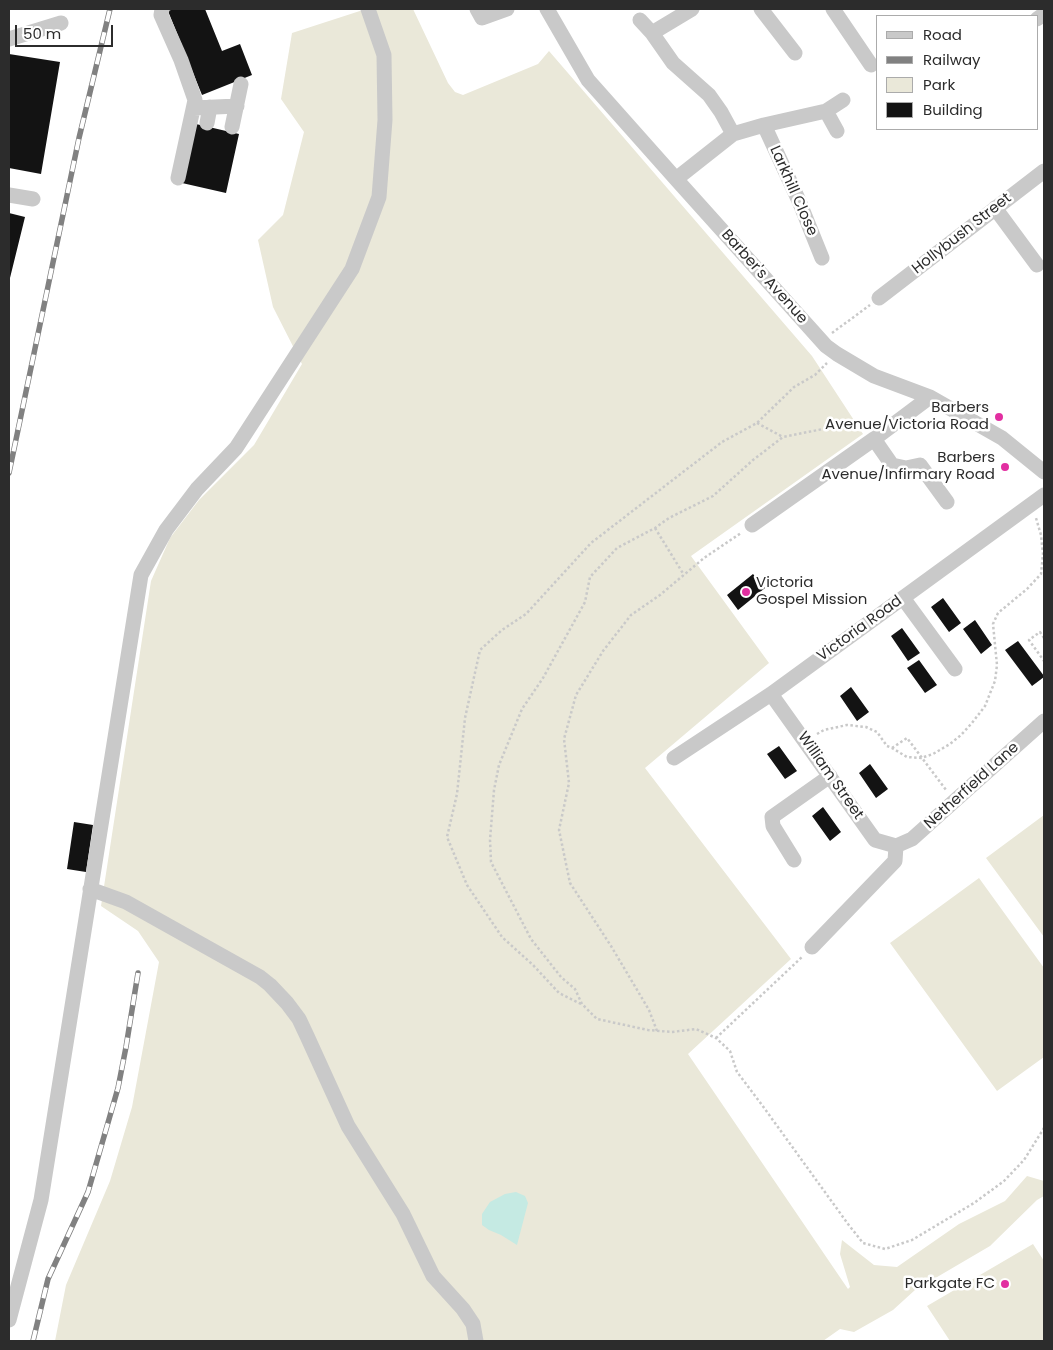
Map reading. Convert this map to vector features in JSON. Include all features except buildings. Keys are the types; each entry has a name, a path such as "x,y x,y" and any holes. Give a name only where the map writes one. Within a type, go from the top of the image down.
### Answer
{"street":[{"path":"162,9 161,15 181,60 195,100 178,178"},
{"path":"9,1320 41,1200 141,575 166,530 197,489 236,448 352,269 379,196 385,120 384,56 368,9"},
{"path":"477,9 482,18 506,9"},
{"name":"Barber's Avenue","path":"547,9 588,80 832,350 874,376 930,397 1002,438 1044,472"},
{"path":"652,33 692,9"},
{"path":"761,9 796,52"},
{"path":"833,9 871,66"},
{"path":"640,20 673,62 709,96 721,112 733,134"},
{"path":"9,39 61,23"},
{"path":"232,127 241,84"},
{"path":"676,179 733,134 826,111 843,100"},
{"path":"194,108 236,106"},
{"path":"207,123 210,107"},
{"path":"826,111 838,131"},
{"name":"Larkhill Close","path":"764,125 799,201 822,258"},
{"name":"Hollybush Street","path":"879,298 1044,171"},
{"path":"9,194 33,199"},
{"path":"995,208 1037,265"},
{"path":"752,525 930,397"},
{"path":"874,439 892,465 906,468 920,465 946,502"},
{"name":"Victoria Road","path":"674,758 770,694 1044,496"},
{"path":"903,598 955,669"},
{"name":"William Street","path":"770,694 875,840 896,846"},
{"name":"Netherfield Lane","path":"896,846 912,839 1044,721"},
{"path":"794,860 772,826 772,817 830,776"},
{"path":"812,947 895,861 896,846"},
{"path":"90,889 126,902 260,977 287,1003 299,1019 348,1126 402,1214 433,1276 463,1308 473,1324 476,1341"}],"path":[{"path":"879,298 831,334 832,350 815,375 794,388 757,423 722,442 591,543 526,614 502,630 480,650 465,718 457,794 447,837 467,885 502,937 533,965 559,993 582,1004 597,1019 657,1031 672,1032 696,1029 716,1038 730,1051 737,1072 863,1243 885,1249 912,1240 974,1204 1004,1182 1024,1160 1044,1128"},
{"path":"582,1004 575,989 561,977 531,939 492,862 490,840 494,790 499,765 522,709 543,678 585,602 590,577 617,548 655,528 669,518 713,496 753,460 783,437 863,421 874,439"},
{"path":"757,423 783,437"},
{"path":"657,1031 649,1010 611,946 570,883 558,830 569,783 564,739 576,695 603,651 630,615 660,595 704,558 752,525"},
{"path":"655,528 684,575"},
{"path":"1044,638 1040,632 1029,640 1044,661"},
{"path":"892,748 907,738 955,801"},
{"path":"716,1038 812,947"}],"green space":[{"path":"366,9 413,9 448,83 455,92 463,95 538,64 549,51 812,356 863,434 691,556 769,663 645,768 791,959 688,1054 848,1289 850,1287 840,1254 842,1240 874,1265 897,1267 959,1224 1005,1201 1027,1176 1044,1181 1044,1196 1037,1200 990,1246 915,1290 893,1310 854,1332 840,1329 823,1341 55,1341 66,1285 110,1181 132,1107 159,962 138,931 101,906 151,581 170,538 199,500 254,445 302,364 273,307 258,240 283,215 304,132 281,99 292,33"},
{"path":"1044,815 1044,937 986,858"},
{"path":"979,878 1044,968 1044,1057 997,1091 890,943"},
{"name":"Parkgate FC","path":"1033,1244 1044,1261 1044,1341 950,1341 927,1306"}],"shaded area":[{"path":"516,1192 525,1196 528,1203 517,1245 482,1225 482,1214 490,1202 505,1194"}],"railway":[{"path":"9,473 79,138 110,9"},
{"path":"33,1341 48,1279 88,1192 118,1088 138,973"}],"place":[{"name":"Barbers Avenue/Victoria Road","path":"999,417"},
{"name":"Barbers Avenue/Infirmary Road","path":"1005,467"},
{"name":"Victoria Gospel Mission","path":"746,592"},
{"name":"Parkgate FC","path":"1005,1284"}]}
